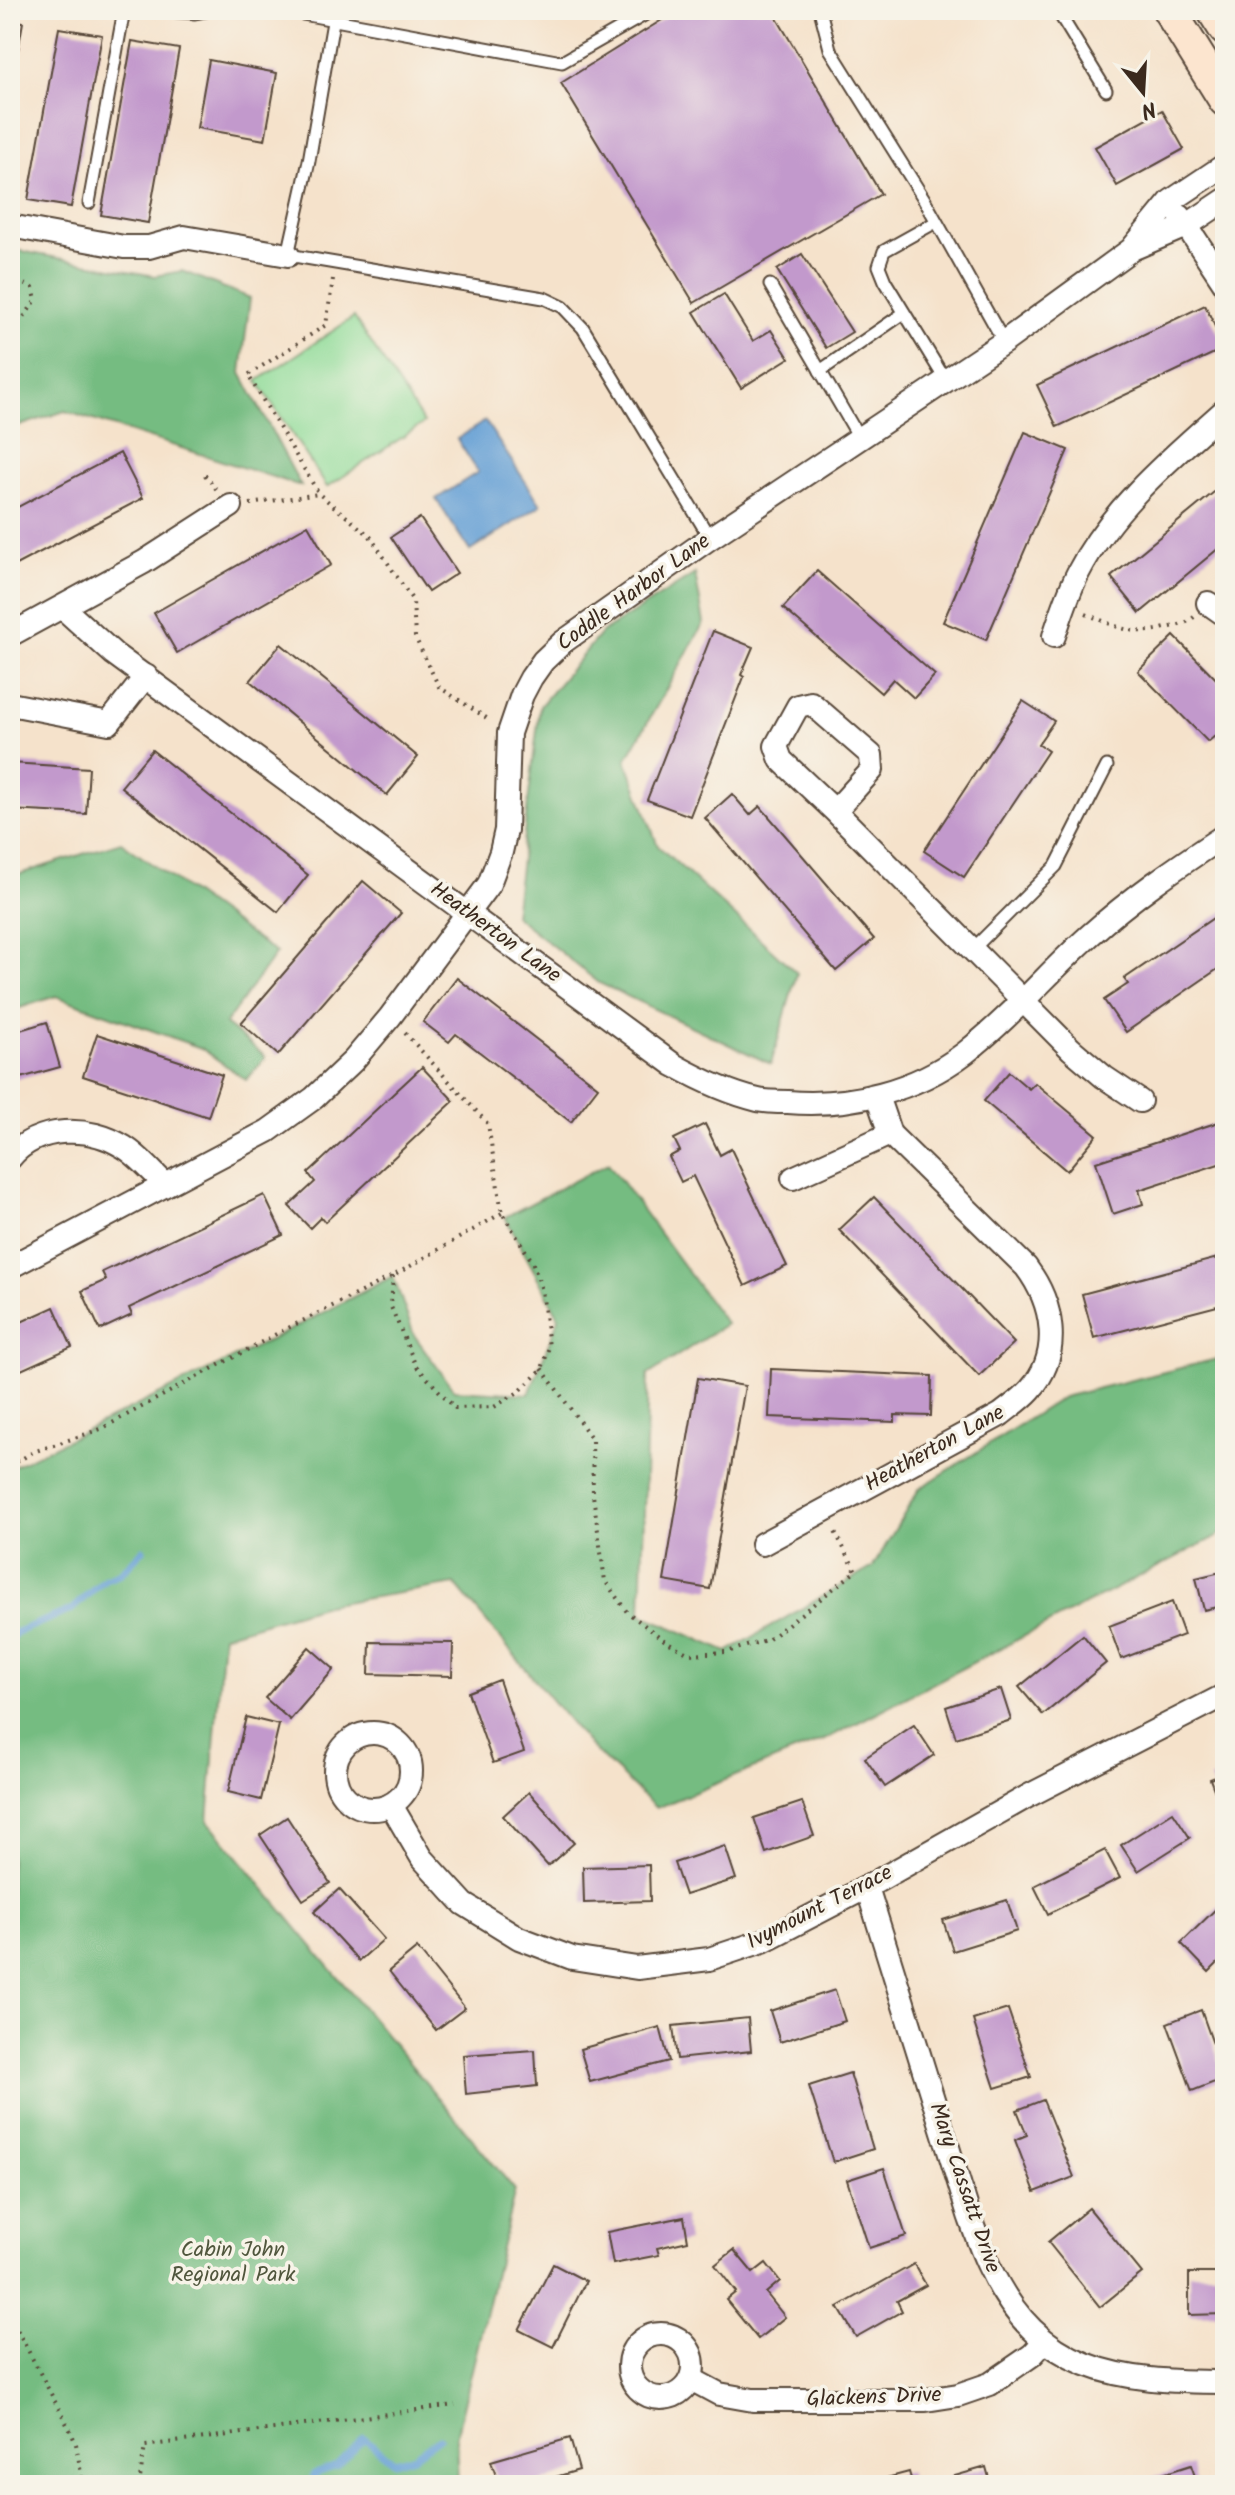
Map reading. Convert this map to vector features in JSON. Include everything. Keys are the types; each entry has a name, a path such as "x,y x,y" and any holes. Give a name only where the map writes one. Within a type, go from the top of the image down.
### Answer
{"main road":[{"path":"1169,10 1225,100"},
{"path":"1213,10 1225,29"}],"street":[{"name":"Coddle Harbor Lane","path":"1132,249 1171,201 1225,165"},
{"name":"Coddle Harbor Lane","path":"10,1267 268,1131 314,1098 353,1061 390,1017 489,884 506,830 509,733 522,695 543,661 553,652 585,624 1004,342 1132,249 1186,226 1225,200"},
{"path":"1171,201 1225,284"},
{"path":"10,226 124,247 149,247 184,237 288,255"},
{"path":"1054,636 1078,573 1115,515 1169,459 1225,410"},
{"path":"10,635 144,562 231,506"},
{"name":"Heatherton Lane","path":"63,608 114,654 674,1065 707,1083 760,1100 815,1105 877,1096 915,1082 964,1053 1025,1001 1087,937 1134,898 1225,835"},
{"path":"10,704 109,723 146,676"},
{"path":"835,811 872,770 871,755 811,703 798,706 776,746 781,760 1071,1049 1104,1077 1140,1101"},
{"name":"Heatherton Lane","path":"762,1544 1000,1415 1030,1390 1039,1378 1050,1347 1051,1321 1036,1281 1026,1267 890,1134 877,1096"},
{"path":"10,1158 29,1142 48,1135 73,1131 95,1134 127,1148 165,1184"},
{"path":"793,1178 890,1134"},
{"name":"Ivymount Terrace","path":"391,1805 422,1858 464,1904 519,1938 572,1958 637,1968 709,1959 763,1941 867,1887 1030,1795 1225,1695"},
{"name":"Mary Cassatt Drive","path":"867,1887 969,2215 983,2253 1020,2317 1044,2342 1078,2361 1124,2376 1225,2382"},
{"name":"Glackens Drive","path":"691,2379 719,2394 753,2400 926,2400 958,2395 990,2384 1032,2355 1044,2342"}],"lane":[{"path":"89,203 124,10"},
{"path":"153,10 195,13 211,10"},
{"path":"281,10 334,14 562,62 653,10"},
{"path":"820,10 830,49 924,199 1004,342"},
{"path":"1057,10 1106,90"},
{"path":"334,14 309,161 288,255 544,298 563,307 583,328 710,538"},
{"path":"936,222 884,251 879,266 946,381"},
{"path":"770,285 860,439"},
{"path":"820,371 904,313"},
{"path":"972,950 1056,866 1107,766"}],"path":[{"path":"336,263 326,325 248,375 319,494 370,536 413,601 415,637 439,687 509,733"},
{"path":"10,278 33,288 36,300 24,317 10,328"},
{"path":"231,506 319,494"},
{"path":"1065,605 1132,631 1145,633 1187,623 1216,609"},
{"path":"390,1017 488,1124 502,1213 532,1261 542,1290 549,1347 542,1369 520,1391 494,1407 455,1408 416,1366 391,1307 393,1276"},
{"path":"10,1466 33,1452 101,1429 253,1346 393,1276 502,1213"},
{"path":"542,1369 592,1439 593,1495 605,1581 627,1612 664,1640 689,1654 727,1652 769,1639 856,1571 824,1510"},
{"path":"10,2316 76,2444 83,2485"},
{"path":"139,2485 145,2446 455,2405"}],"green space":[{"path":"10,249 155,276 182,271 250,298 241,373 301,486 65,411 10,429"},
{"path":"354,317 424,423 327,487 257,381"},
{"path":"695,574 704,623 626,760 658,846 797,973 771,1064 599,983 514,915 540,706 601,633"},
{"path":"121,842 276,953 225,1024 266,1057 246,1080 201,1048 56,996 10,1011 10,877"},
{"name":"Cabin John Regional Park","path":"608,1163 726,1324 648,1375 641,1614 727,1652 873,1567 919,1489 1063,1397 1225,1357 1225,1532 824,1740 656,1808 589,1745 455,1584 325,1605 223,1635 208,1821 515,2190 456,2437 458,2485 10,2485 10,1468 393,1276 414,1335 454,1390 529,1394 559,1317 505,1217"}],"water":[{"path":"485,421 541,505 470,551 436,499 478,472 457,439"}],"building":[{"path":"525,10 551,10 550,16"},
{"path":"678,10 772,10 881,194 694,303 561,83"},
{"path":"10,19 23,22 12,85 10,85"},
{"path":"59,28 102,35 71,207 28,200"},
{"path":"132,41 179,49 148,223 101,215"},
{"path":"209,60 277,73 265,140 197,128"},
{"path":"1162,110 1184,149 1117,186 1095,147"},
{"path":"802,254 852,332 826,348 777,270"},
{"path":"724,294 753,341 771,330 789,358 741,388 694,312"},
{"path":"1205,305 1225,348 1057,427 1037,385"},
{"path":"1025,432 1068,450 986,640 943,622"},
{"path":"120,453 143,498 10,568 10,511"},
{"path":"1225,483 1225,543 1140,613 1111,577"},
{"path":"420,518 457,573 428,592 391,537"},
{"path":"308,525 331,565 177,653 154,613"},
{"path":"817,571 935,675 914,698 893,679 881,693 783,608"},
{"path":"713,631 753,647 690,816 647,800"},
{"path":"1174,636 1225,688 1225,744 1216,735 1208,742 1138,671"},
{"path":"281,644 418,757 387,795 250,681"},
{"path":"1023,701 1054,721 1038,744 1048,751 964,877 924,851"},
{"path":"152,750 308,875 278,912 121,787"},
{"path":"10,763 89,768 86,814 10,810"},
{"path":"732,794 750,815 760,806 874,939 836,971 705,818"},
{"path":"363,881 401,913 278,1055 241,1023"},
{"path":"1225,910 1225,964 1126,1032 1104,1000 1128,984 1124,979"},
{"path":"457,978 598,1087 571,1122 456,1034 449,1042 423,1022"},
{"path":"47,1022 60,1067 10,1081 10,1033"},
{"path":"97,1034 222,1075 208,1117 83,1076"},
{"path":"422,1067 454,1101 325,1222 321,1217 310,1228 289,1206 315,1182 308,1173"},
{"path":"1009,1072 1029,1089 1035,1083 1097,1135 1067,1171 984,1101"},
{"path":"1225,1120 1225,1162 1139,1190 1143,1204 1113,1214 1096,1162"},
{"path":"705,1124 720,1155 731,1149 787,1266 745,1286 693,1176 681,1182 669,1157 680,1151 674,1139"},
{"path":"264,1195 283,1235 129,1308 132,1315 100,1330 82,1291 106,1280 102,1272"},
{"path":"874,1197 1014,1343 979,1376 839,1230"},
{"path":"1225,1256 1225,1304 1094,1338 1082,1294"},
{"path":"54,1307 72,1347 10,1375 10,1327"},
{"path":"771,1369 932,1376 931,1416 895,1415 895,1422 769,1417"},
{"path":"698,1378 745,1386 710,1589 664,1581"},
{"path":"1225,1571 1225,1605 1204,1610 1196,1578"},
{"path":"1172,1602 1184,1635 1121,1659 1109,1626"},
{"path":"1083,1635 1106,1663 1043,1715 1019,1687"},
{"path":"370,1642 453,1643 452,1676 369,1674"},
{"path":"309,1647 334,1669 290,1720 265,1698"},
{"path":"499,1680 524,1752 493,1763 468,1692"},
{"path":"1001,1689 1011,1720 956,1738 946,1707"},
{"path":"246,1717 279,1725 261,1800 228,1792"},
{"path":"914,1725 934,1755 885,1787 865,1758"},
{"path":"1225,1773 1225,1809 1222,1810 1210,1779"},
{"path":"529,1792 574,1843 548,1866 503,1816"},
{"path":"802,1802 814,1836 766,1853 754,1818"},
{"path":"1173,1812 1190,1838 1138,1871 1121,1845"},
{"path":"287,1817 330,1883 303,1900 260,1835"},
{"path":"725,1846 736,1879 685,1895 674,1863"},
{"path":"1105,1850 1120,1878 1048,1914 1034,1886"},
{"path":"649,1865 650,1901 584,1903 583,1867"},
{"path":"339,1889 384,1939 359,1961 314,1912"},
{"path":"1007,1900 1017,1931 953,1951 943,1920"},
{"path":"1225,1900 1225,1956 1209,1972 1181,1943"},
{"path":"417,1948 465,2008 436,2030 389,1971"},
{"path":"835,1990 845,2021 780,2042 770,2011"},
{"path":"1008,2009 1031,2077 995,2088 973,2020"},
{"path":"1201,2010 1225,2078 1192,2091 1167,2023"},
{"path":"748,2018 751,2051 677,2059 673,2026"},
{"path":"660,2027 669,2061 590,2082 580,2049"},
{"path":"535,2050 537,2086 466,2094 463,2055"},
{"path":"850,2073 873,2149 833,2162 809,2086"},
{"path":"1043,2100 1074,2177 1035,2192 1015,2140 1027,2135 1017,2110"},
{"path":"884,2168 906,2236 869,2248 847,2180"},
{"path":"1089,2208 1142,2273 1100,2307 1048,2242"},
{"path":"684,2217 688,2241 657,2248 659,2255 613,2264 607,2232"},
{"path":"734,2250 753,2273 766,2263 780,2281 766,2293 785,2317 758,2339 726,2300 736,2292 715,2265"},
{"path":"553,2264 586,2281 553,2347 519,2330"},
{"path":"914,2264 926,2285 897,2301 902,2311 856,2337 838,2307"},
{"path":"1189,2273 1225,2273 1225,2314 1189,2315"},
{"path":"570,2438 579,2470 529,2485 499,2485 491,2461"},
{"path":"1191,2465 1198,2485 1146,2485 1144,2480"},
{"path":"986,2467 991,2485 927,2484"},
{"path":"909,2472 913,2485 864,2485 864,2484"}],"waterway":[{"path":"10,1638 17,1632 71,1610 105,1579 121,1573 143,1550"},
{"path":"312,2485 314,2474 337,2466 364,2438 394,2462 414,2456 439,2438"}]}
